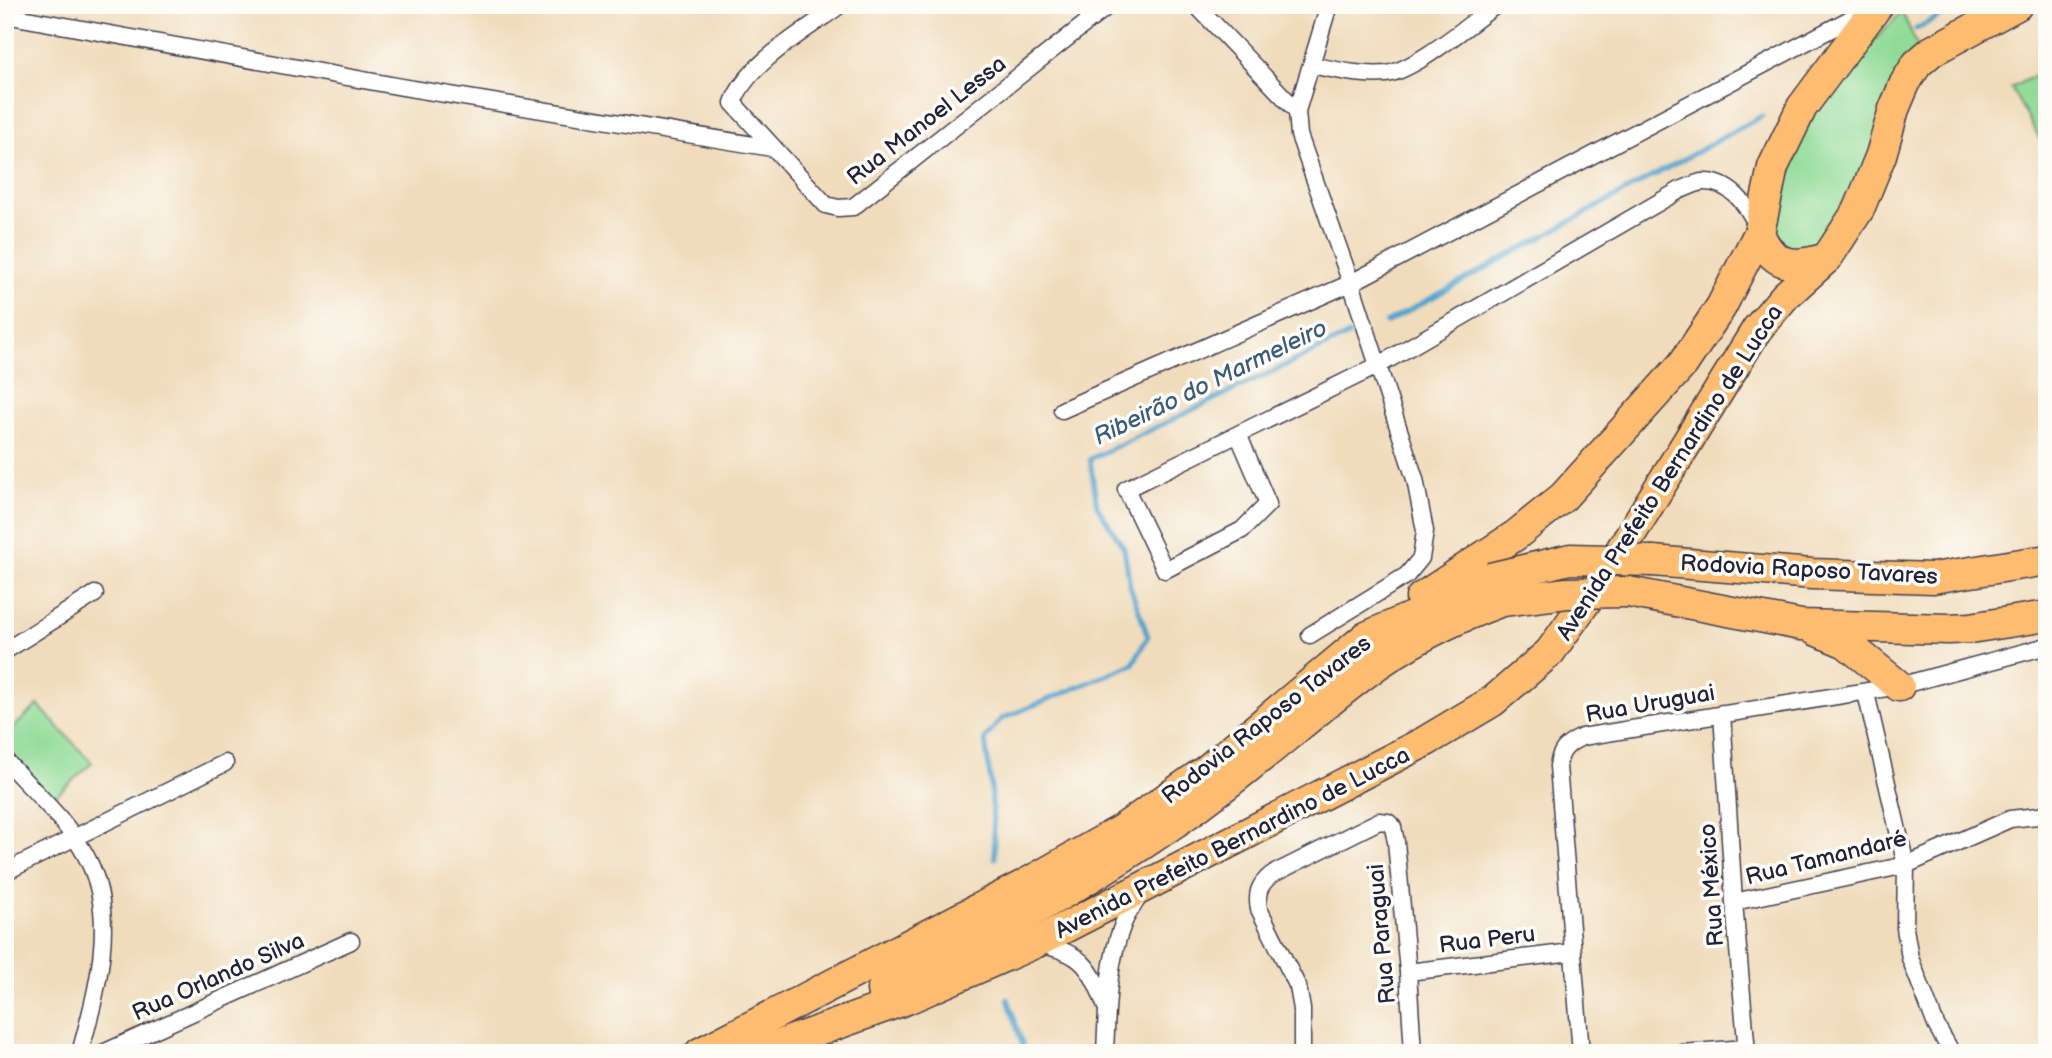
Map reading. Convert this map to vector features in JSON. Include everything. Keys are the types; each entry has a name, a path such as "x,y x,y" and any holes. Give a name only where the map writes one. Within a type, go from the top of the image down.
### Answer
{"highway":[{"name":"Avenida Prefeito Bernardino de Lucca","path":"1366,638 1438,586 1516,535 1563,497 1682,364 1721,307 1759,233 1773,167 1802,107 1877,5"},
{"name":"Avenida Prefeito Bernardino de Lucca","path":"755,1053 907,999 1035,943 1426,741 1493,701 1526,674 1550,652 1611,566 1757,329 1785,296 1827,258 1859,209 1881,155 1894,108 1917,64 1932,51 2017,5"},
{"path":"1759,233 1771,255 1784,262 1797,265 1827,258"},
{"name":"Rodovia Raposo Tavares","path":"755,1053 911,975 1059,895 1179,820 1240,776 1365,674 1424,636 1468,613 1496,589 1570,559 1653,561 1812,574 1933,578 2047,560"},
{"name":"Rodovia Raposo Tavares","path":"700,1053 1021,886 1121,830 1208,769 1366,638 1466,593 1496,589 1567,593 1628,592 1801,625 1949,629 2047,616"},
{"path":"1801,625 1846,643 1899,686"}],"street":[{"name":"Rua Manoel Lessa","path":"840,5 753,70 738,89 733,103 826,205 838,208 853,207 1109,5"},
{"path":"1196,5 1297,111"},
{"path":"1310,635 1407,575 1421,558 1425,531 1415,479 1299,135 1297,111 1329,5"},
{"path":"1311,65 1362,74 1390,74 1413,63 1496,5"},
{"path":"1062,410 1351,283 1877,5"},
{"path":"5,15 402,87 772,148"},
{"path":"1238,434 1268,504 1242,530 1166,570 1126,489 1378,365 1680,190 1701,182 1732,191 1750,210 1759,233"},
{"path":"5,651 95,594"},
{"name":"Rua Uruguai","path":"1581,1053 1558,766 1568,743 1581,737 1722,713 1866,693 2047,646"},
{"path":"1866,693 1906,865 1905,928 1910,958 1936,1025 1952,1053"},
{"name":"Rua México","path":"1722,713 1746,1051"},
{"path":"5,760 74,837 90,863 101,901 103,919 97,978 80,1053"},
{"path":"5,872 225,764"},
{"name":"Rua Tamandaré","path":"1734,902 1906,865 2010,819 2047,815"},
{"name":"Rua Paraguai","path":"1302,1053 1302,1009 1298,988 1259,909 1257,899 1261,883 1271,875 1379,821 1388,822 1393,827 1396,842 1409,972 1413,1053"},
{"path":"1105,1053 1107,1009 1116,946 1124,922 1146,887"},
{"name":"Rua Orlando Silva","path":"103,1053 351,941"},
{"path":"1035,943 1062,949 1086,966 1094,976 1107,1009"},
{"name":"Rua Peru","path":"1409,972 1572,952"},
{"path":"1682,1053 1746,1051"}],"green space":[{"path":"1902,12 1922,56 1863,172 1814,256 1794,261 1773,235 1781,177 1821,100"},
{"path":"2047,69 2047,152 2011,88"},
{"path":"38,705 92,763 51,800 5,751 5,735"}],"waterway":[{"name":"Ribeirão do Marmeleiro","path":"1916,29 1960,5"},
{"name":"Ribeirão do Marmeleiro","path":"1386,323 1762,116"},
{"name":"Ribeirão do Marmeleiro","path":"995,858 985,739 1001,719 1133,664 1148,636 1130,586 1124,548 1097,506 1090,459 1349,335"},
{"name":"Ribeirão do Marmeleiro","path":"1008,999 1025,1053"}]}
